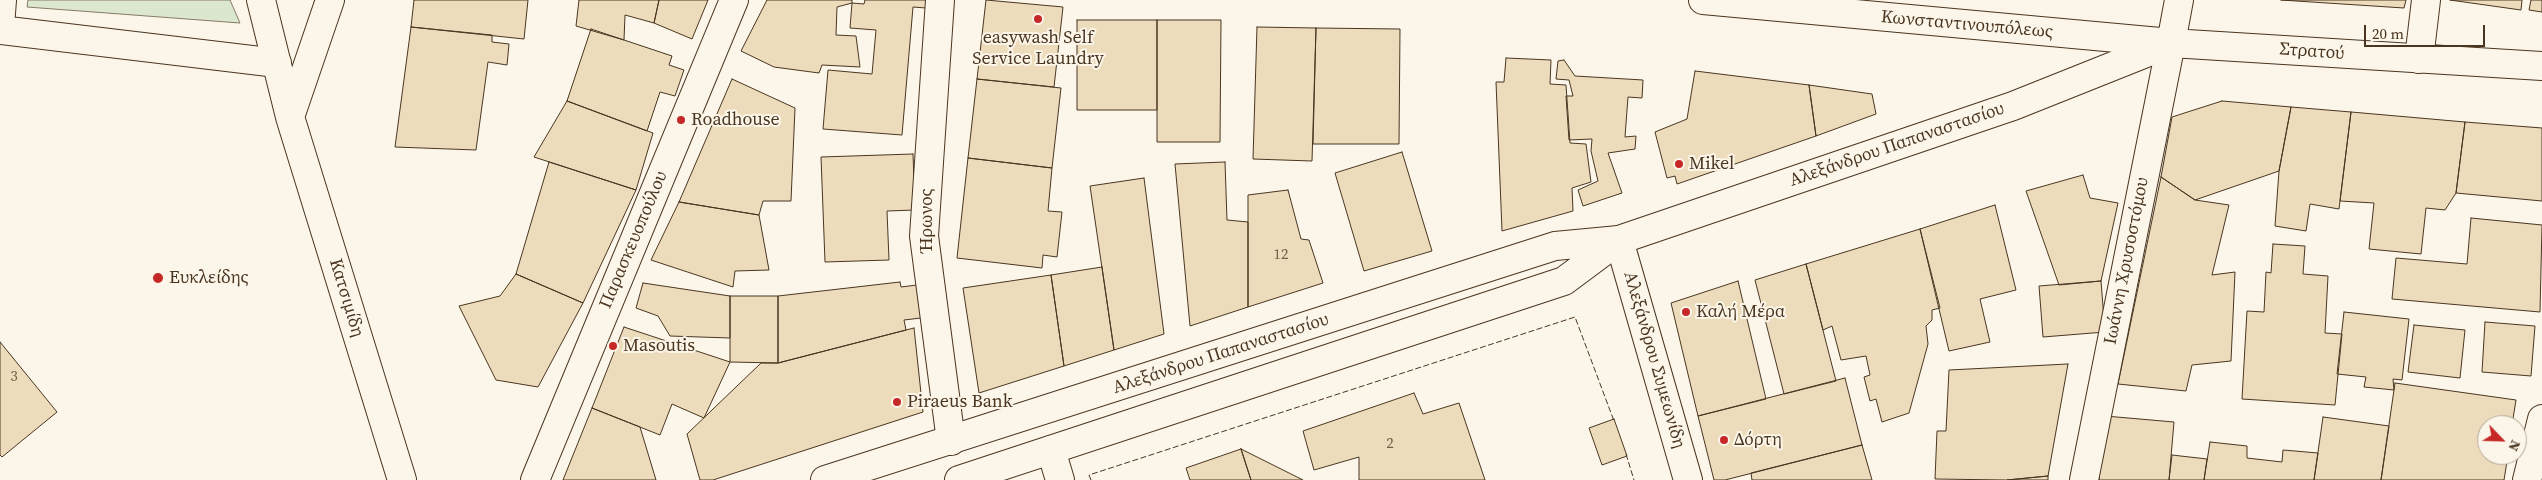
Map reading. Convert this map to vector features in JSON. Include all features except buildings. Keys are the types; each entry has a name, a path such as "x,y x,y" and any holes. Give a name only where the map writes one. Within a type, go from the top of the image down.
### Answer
{"main road":[{"path":"2,0 0,28 276,62"},
{"name":"Κατσιμίδη","path":"260,0 290,117 402,480"},
{"path":"290,117 330,0"},
{"name":"Παρασκευοπούλου","path":"534,480 734,0"},
{"name":"Ήρωνος","path":"940,0 924,236 951,441"},
{"name":"Κωνσταντινουπόλεως","path":"1703,0 2171,43"},
{"name":"Ιωάννη Χρυσοστόμου","path":"2084,480 2179,0"},
{"path":"2419,59 2426,0"},
{"name":"Αλεξάνδρου Παπαναστασίου","path":"825,480 1555,246 1620,240 2004,109 2171,43"},
{"name":"Στρατού","path":"2171,43 2542,66"},
{"name":"Αλεξάνδρου Παπαναστασίου","path":"959,480 1564,281 1620,240"},
{"name":"Αλεξάνδρου Συμεωνίδη","path":"1620,240 1688,480"},
{"path":"2527,480 2542,419"},
{"path":"1051,450 1060,480"}],"green space":[{"path":"28,0 230,0 240,23 27,7"}],"fence":[{"path":"1091,480 1089,475 1575,317 1614,421"},
{"path":"1626,454 1634,480"}],"place":[{"name":"easywash Self Service Laundry","path":"1038,19"},
{"name":"Roadhouse","path":"681,120"},
{"name":"Mikel","path":"1679,164"},
{"name":"Ευκλείδης","path":"158,278"},
{"name":"Καλή Μέρα","path":"1686,312"},
{"name":"Masoutis","path":"613,346"},
{"name":"Piraeus Bank","path":"897,402"},
{"name":"Δόρτη","path":"1724,440"}]}
